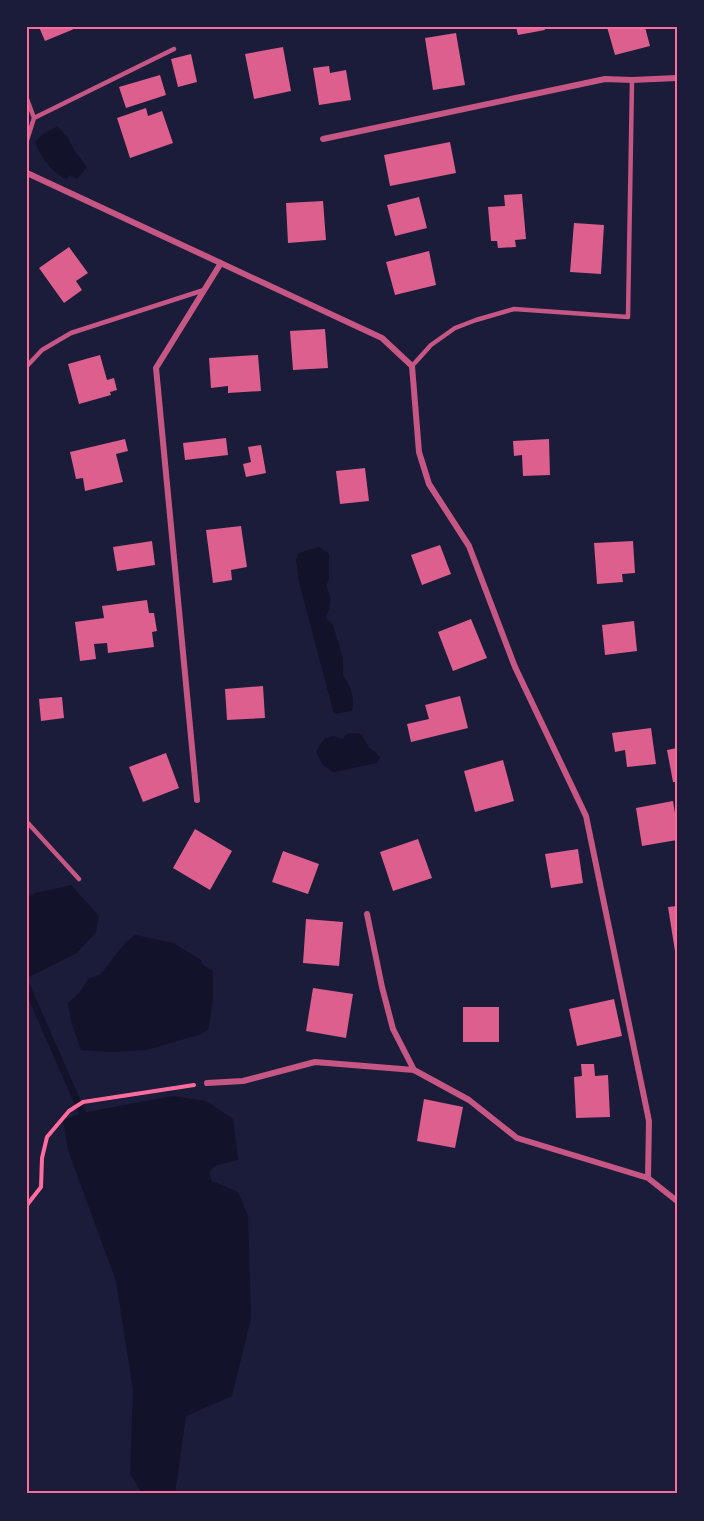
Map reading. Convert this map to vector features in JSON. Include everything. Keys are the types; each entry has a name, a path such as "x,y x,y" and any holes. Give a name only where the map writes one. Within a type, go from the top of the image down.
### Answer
{"street":[{"path":"323,138 605,79 677,78"},
{"path":"27,173 382,338 412,366 419,452 429,484 469,546 515,668 586,816 649,1121 648,1178"},
{"path":"197,800 156,368 221,263"},
{"path":"368,914 382,987 393,1029 414,1070"},
{"path":"207,1083 243,1081 315,1062 414,1070 469,1100 517,1138 648,1178 677,1201"}],"lane":[{"path":"34,118 174,49"},
{"path":"412,366 431,345 455,328 513,309 628,317 632,80"},
{"path":"27,99 34,118 27,140"},
{"path":"27,366 42,350 71,333 204,290"},
{"path":"27,822 79,879"}],"path":[{"path":"27,1205 42,1187 42,1158 47,1137 69,1111 83,1102 207,1083"}],"shaded area":[{"path":"58,126 87,167 77,179 70,175 66,179 55,172 44,159 35,142 43,134"},
{"path":"319,547 329,554 329,579 326,586 330,602 326,618 333,625 343,659 343,676 353,697 352,711 334,714 299,582 296,560 299,553"},
{"path":"348,733 361,734 369,747 380,757 377,763 333,772 323,765 316,752 324,739 334,736 342,739"},
{"path":"71,885 99,916 96,932 77,953 27,978 27,898 35,893"},
{"path":"135,935 173,943 200,959 203,965 213,971 213,998 209,1028 202,1034 146,1050 112,1052 81,1050 71,1021 68,1003 79,993 89,978 100,975 126,942"},
{"path":"173,1096 206,1101 233,1119 238,1160 217,1165 209,1172 212,1181 238,1192 248,1216 251,1318 232,1396 186,1416 175,1494 142,1493 130,1474 133,1390 116,1281 68,1150 63,1120 82,1113"}],"building":[{"path":"39,27 73,27 74,29 45,41"},
{"path":"516,27 544,27 545,30 518,35"},
{"path":"607,27 645,27 650,46 615,55"},
{"path":"456,33 465,85 433,90 425,38"},
{"path":"283,47 291,91 254,99 245,54"},
{"path":"191,54 197,82 178,87 171,59"},
{"path":"329,66 330,73 346,70 351,100 319,105 313,68"},
{"path":"160,75 166,95 126,108 119,87"},
{"path":"146,108 148,116 162,111 173,143 130,158 117,118"},
{"path":"450,142 456,173 390,186 384,155"},
{"path":"522,194 526,239 515,240 516,247 498,248 497,241 491,241 488,207 505,206 504,195"},
{"path":"419,197 427,228 395,236 387,205"},
{"path":"323,201 326,240 288,243 286,203"},
{"path":"574,223 604,225 601,274 570,272"},
{"path":"69,247 88,273 76,281 82,290 64,303 39,268"},
{"path":"429,251 436,285 395,295 386,262"},
{"path":"325,329 328,368 293,370 290,331"},
{"path":"100,355 107,380 114,378 117,390 110,392 111,395 79,404 68,364"},
{"path":"258,355 261,391 228,393 228,386 211,388 209,358"},
{"path":"226,438 228,455 185,460 183,443"},
{"path":"125,439 128,451 116,454 123,482 85,491 83,478 76,479 70,452"},
{"path":"549,439 550,475 523,476 522,455 514,456 513,441"},
{"path":"261,445 266,473 246,477 243,464 251,462 248,447"},
{"path":"365,468 369,501 340,504 336,471"},
{"path":"241,526 247,567 231,570 232,580 213,583 206,530"},
{"path":"152,541 155,565 117,571 113,547"},
{"path":"633,541 635,573 622,574 623,582 597,584 594,543"},
{"path":"440,545 451,574 422,585 411,555"},
{"path":"147,600 149,613 154,613 157,631 152,632 154,647 108,653 107,643 94,644 96,659 80,661 75,622 104,618 102,606"},
{"path":"471,619 487,658 453,671 438,632"},
{"path":"634,621 637,651 605,655 602,625"},
{"path":"263,686 265,718 227,720 225,689"},
{"path":"460,696 468,728 411,742 407,724 429,719 425,705"},
{"path":"62,697 64,718 41,721 39,699"},
{"path":"651,728 656,764 627,767 625,750 615,752 612,733"},
{"path":"677,748 677,782 673,782 667,750"},
{"path":"166,753 179,788 143,802 129,767"},
{"path":"503,760 514,801 475,812 464,771"},
{"path":"673,801 677,840 642,846 636,808"},
{"path":"195,829 232,851 210,890 173,868"},
{"path":"418,839 432,878 393,891 380,852"},
{"path":"578,849 583,883 551,888 545,854"},
{"path":"283,851 319,864 308,894 272,882"},
{"path":"677,906 677,950 675,951 668,907"},
{"path":"306,919 343,922 339,966 303,963"},
{"path":"313,988 353,994 346,1038 306,1031"},
{"path":"614,999 622,1036 577,1046 569,1009"},
{"path":"463,1007 499,1007 499,1042 463,1042"},
{"path":"581,1064 594,1064 595,1076 608,1075 610,1117 576,1118 574,1077 582,1076"},
{"path":"424,1099 463,1107 455,1148 417,1141"}],"waterway":[{"path":"27,987 85,1119"}]}
